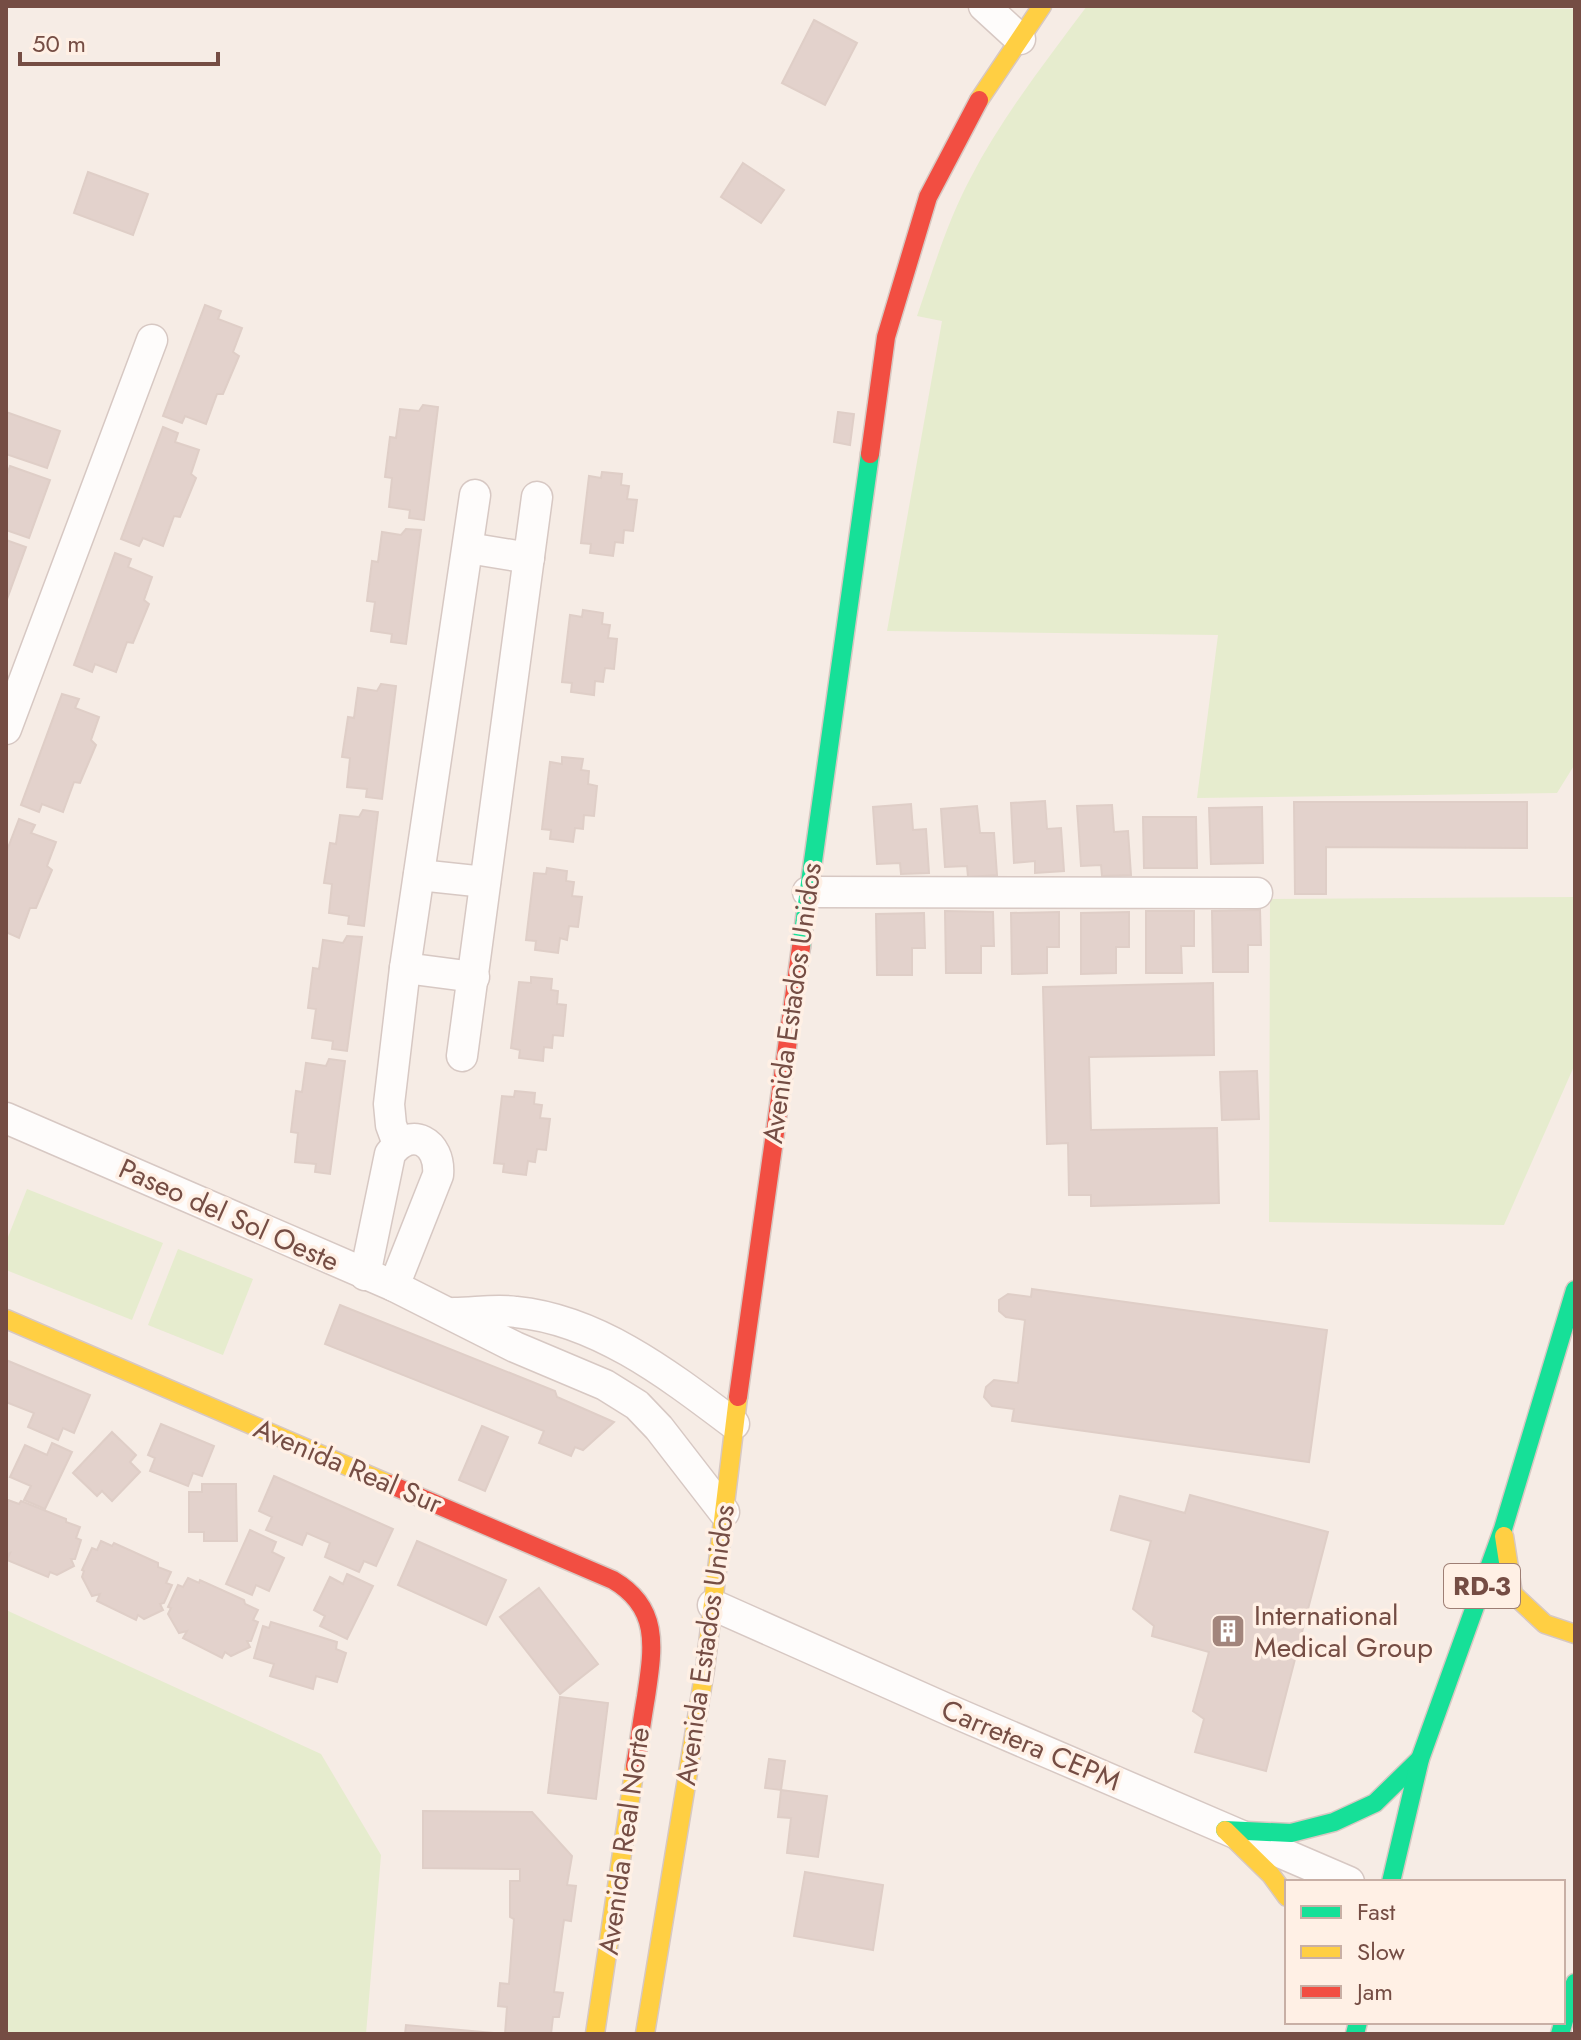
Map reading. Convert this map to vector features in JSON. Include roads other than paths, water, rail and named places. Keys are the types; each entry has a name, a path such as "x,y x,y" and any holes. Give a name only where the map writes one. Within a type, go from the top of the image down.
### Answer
{"main road":[{"name":"Avenida Estados Unidos","path":"645,2034 713,1605 734,1424 886,337 928,197 973,110 1042,6"},
{"name":"RD-3","path":"1391,1880 1420,1759 1503,1529 1575,1290"},
{"name":"Avenida Real Sur","path":"6,1319 618,1580 642,1604 653,1647"},
{"path":"1503,1529 1513,1594 1545,1624 1575,1634"},
{"name":"Avenida Real Norte","path":"595,2034 653,1647"},
{"path":"1225,1830 1291,1833 1334,1822 1375,1803 1420,1759"},
{"path":"1225,1830 1271,1875 1285,1894"},
{"path":"1565,2016 1575,1981"}],"street":[{"path":"984,6 1020,39"},
{"path":"6,729 152,340"},
{"path":"398,1144 391,1125 389,1104 405,968 475,495"},
{"path":"462,1056 537,497"},
{"path":"468,548 529,558"},
{"path":"419,875 485,882"},
{"path":"808,892 1257,893"},
{"path":"405,968 474,977"},
{"name":"Paseo del Sol Oeste","path":"6,1118 394,1286 515,1347 605,1385 637,1405 659,1428 724,1512"},
{"path":"365,1275 390,1154 406,1139 419,1139 434,1150 439,1163 436,1185 394,1286"},
{"name":"Paseo del Sol Oeste","path":"452,1313 515,1311 580,1325 689,1390 734,1424"},
{"path":"605,1385 623,1349"},
{"name":"Carretera CEPM","path":"713,1605 1344,1880"}],"place":[{"name":"International Medical Group","path":"1228,1631"}]}
